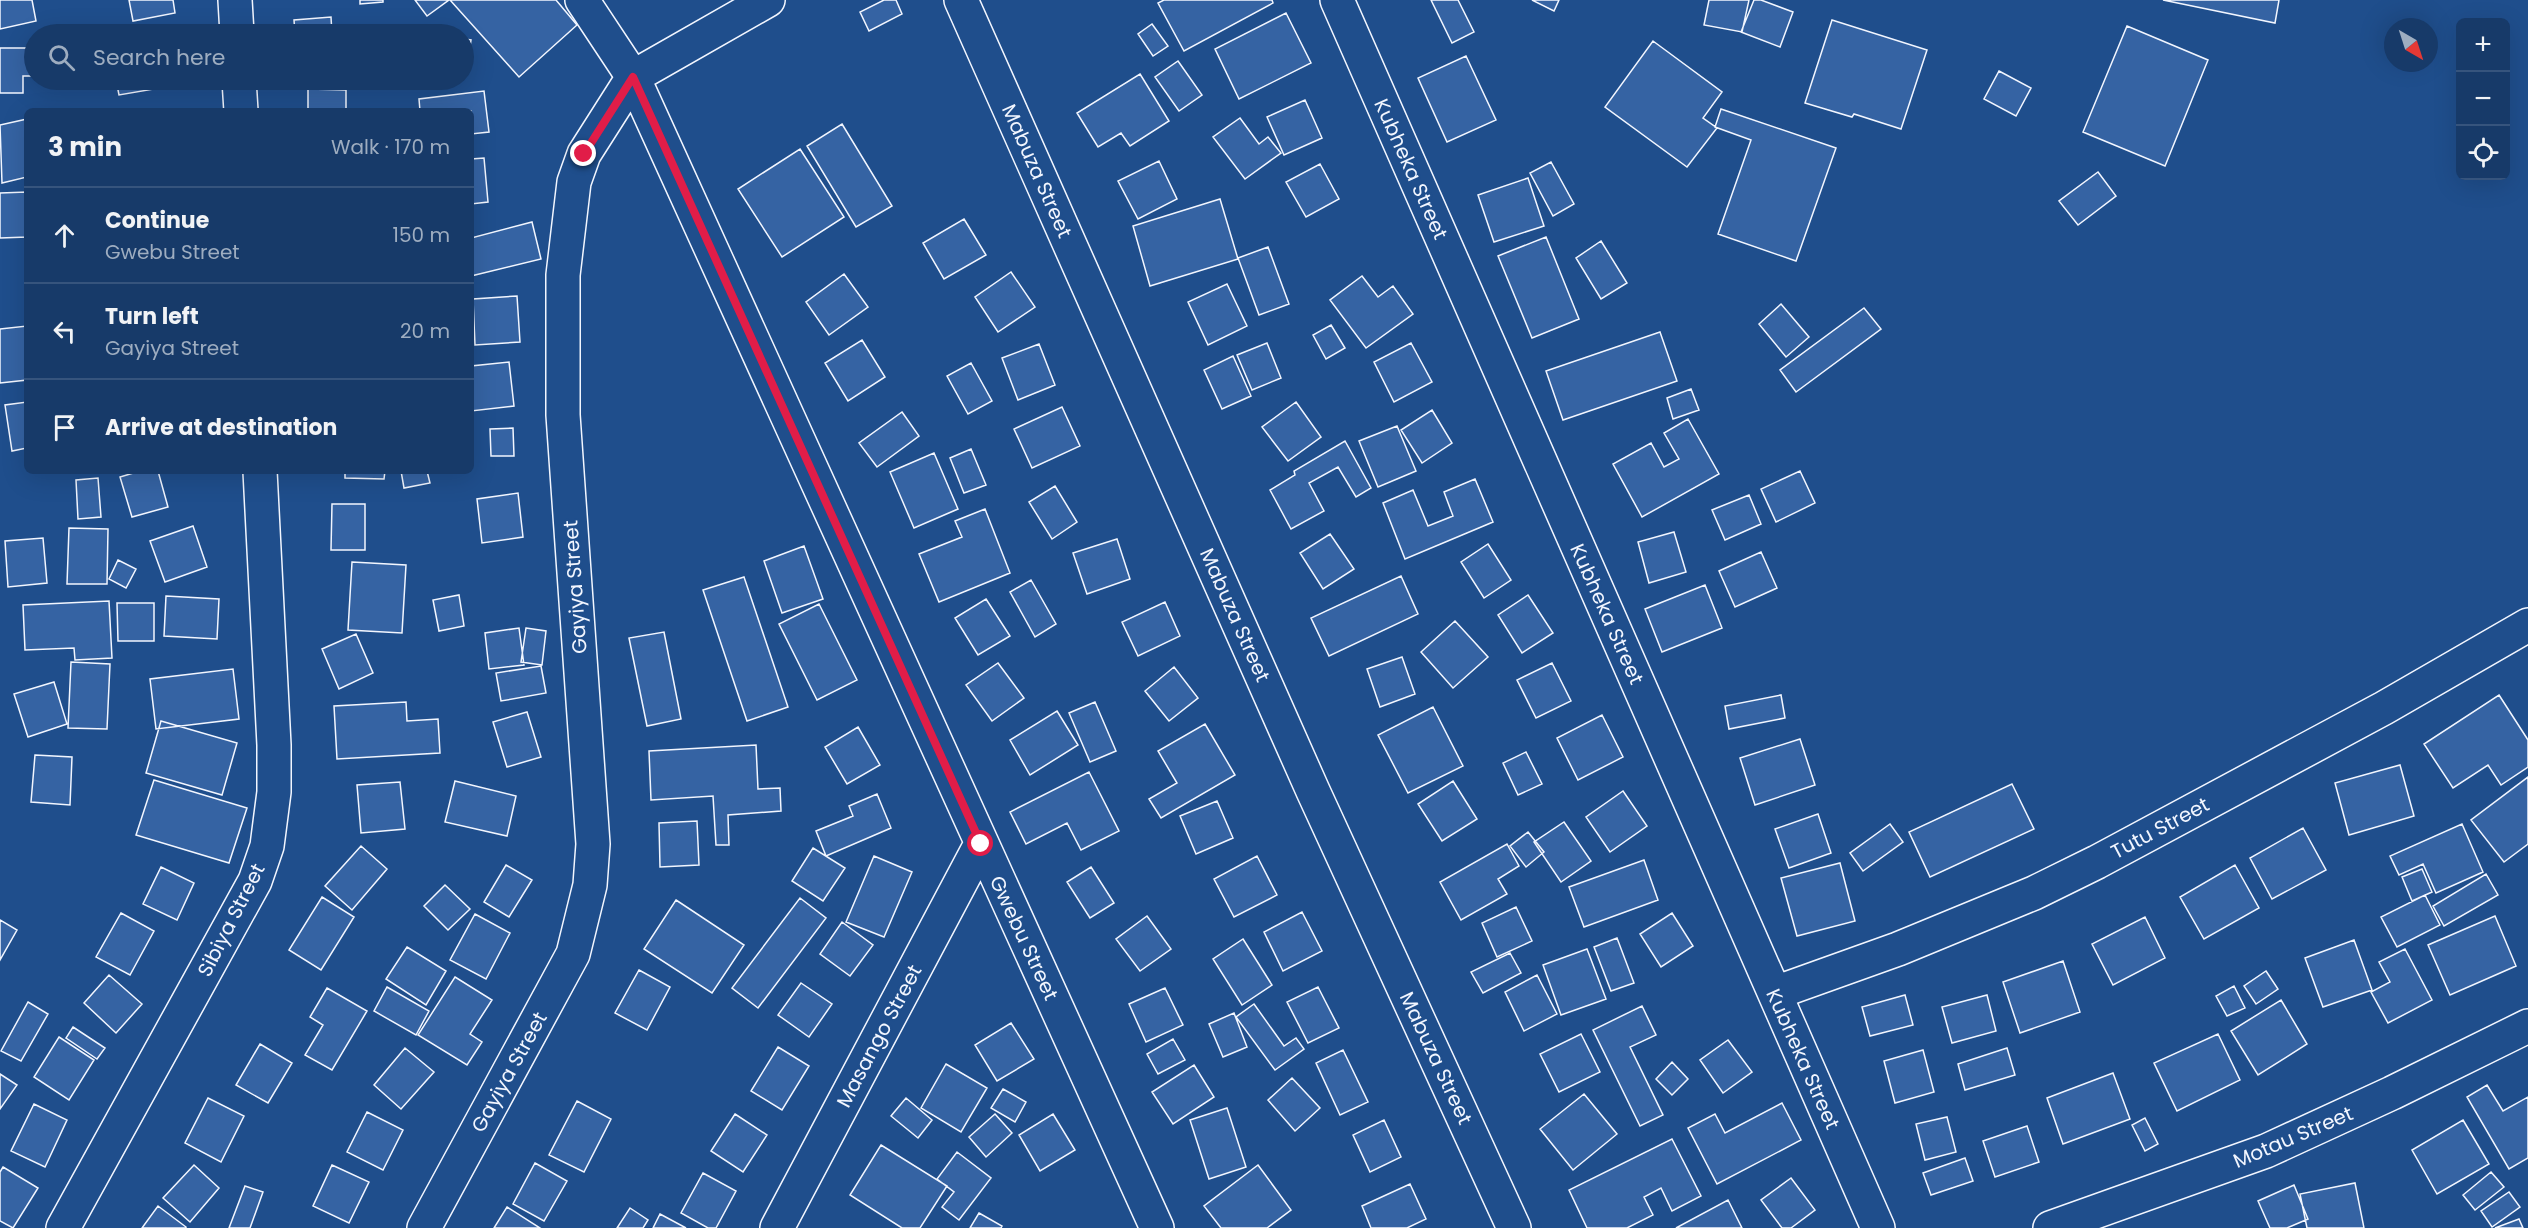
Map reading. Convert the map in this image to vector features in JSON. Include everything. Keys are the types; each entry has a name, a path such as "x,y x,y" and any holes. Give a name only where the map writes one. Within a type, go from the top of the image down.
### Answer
{"street":[{"path":"235,0 236,24"},
{"name":"Gwebu Street","path":"582,0 633,77 1156,1228"},
{"name":"Gayiya Street","path":"424,1228 573,954 590,885 593,844 563,415 563,275 574,182 584,154 633,77 768,0"},
{"name":"Mabuza Street","path":"961,0 1308,780 1514,1228"},
{"name":"Kubheka Street","path":"1337,0 1878,1228"},
{"path":"240,90 241,108"},
{"name":"Sibiya Street","path":"63,1228 255,881 267,846 274,792 274,745 260,474"},
{"name":"Tutu Street","path":"1774,993 1898,949 2076,872 2384,708 2528,625"},
{"name":"Masango Street","path":"777,1228 981,844"},
{"name":"Motau Street","path":"2050,1228 2266,1151 2392,1093 2528,1026"}],"building":[{"path":"0,0 32,0 36,21 0,29"},
{"path":"129,0 173,0 175,13 133,21"},
{"path":"360,0 383,0 383,2 360,4"},
{"path":"415,0 449,0 427,16"},
{"path":"450,0 556,0 577,25 519,77 474,27 474,24"},
{"path":"884,0 896,0 902,14 869,31 860,12"},
{"path":"1164,0 1272,0 1273,3 1184,51 1158,3"},
{"path":"1431,0 1458,0 1474,32 1452,43"},
{"path":"1532,0 1559,0 1554,11"},
{"path":"1709,0 1749,0 1742,32 1704,25"},
{"path":"1754,0 1761,0 1793,12 1780,47 1741,32"},
{"path":"2163,0 2279,0 2275,23"},
{"path":"1286,13 1311,63 1239,99 1215,49"},
{"path":"331,17 331,24 294,24 294,20"},
{"path":"1832,20 1927,50 1901,129 1854,114 1852,117 1805,103"},
{"path":"1152,24 1168,46 1153,56 1138,34"},
{"path":"2127,26 2208,60 2165,166 2083,132"},
{"path":"1653,41 1722,92 1703,118 1717,128 1687,167 1605,107"},
{"path":"0,48 24,48 23,93 0,93"},
{"path":"1466,56 1496,120 1447,142 1418,78"},
{"path":"1178,61 1202,95 1179,111 1155,77"},
{"path":"1999,71 2031,88 2016,116 1984,99"},
{"path":"1140,74 1169,121 1130,146 1121,133 1098,147 1077,113"},
{"path":"118,90 148,90 119,95"},
{"path":"308,90 346,90 346,108 308,108"},
{"path":"484,91 489,132 474,134 474,108 420,108 419,99"},
{"path":"1305,100 1322,138 1284,155 1267,117"},
{"path":"1721,109 1836,148 1796,261 1718,234 1751,140 1715,127"},
{"path":"1240,118 1259,144 1268,137 1281,153 1245,179 1213,137"},
{"path":"24,120 24,178 2,183 0,125"},
{"path":"842,124 892,206 856,227 807,146"},
{"path":"800,149 844,217 782,257 738,189"},
{"path":"484,158 488,202 474,204 474,159"},
{"path":"1159,161 1177,199 1138,219 1118,181"},
{"path":"1551,162 1574,204 1553,216 1530,173"},
{"path":"1320,164 1339,199 1306,217 1286,182"},
{"path":"2098,172 2116,196 2078,225 2059,201"},
{"path":"1528,178 1544,226 1494,242 1478,195"},
{"path":"24,192 24,237 0,238 0,193"},
{"path":"1220,199 1238,259 1150,286 1133,226"},
{"path":"964,219 986,255 944,279 923,243"},
{"path":"532,222 541,259 474,275 474,237"},
{"path":"1546,237 1579,319 1532,338 1498,256"},
{"path":"1601,241 1627,283 1601,299 1576,258"},
{"path":"1268,247 1289,304 1259,315 1238,258"},
{"path":"1011,272 1035,307 998,332 975,297"},
{"path":"844,274 868,307 829,335 806,302"},
{"path":"1362,276 1378,297 1393,286 1413,314 1366,348 1330,300"},
{"path":"1227,284 1247,326 1208,345 1188,302"},
{"path":"517,296 520,342 475,345 474,299"},
{"path":"1781,304 1809,337 1786,357 1759,324"},
{"path":"1864,308 1881,329 1796,392 1780,370"},
{"path":"1331,325 1345,348 1326,359 1313,335"},
{"path":"24,326 24,380 0,383 0,329"},
{"path":"1660,332 1677,381 1563,420 1546,371"},
{"path":"862,340 885,377 848,401 825,363"},
{"path":"1267,343 1281,378 1252,390 1237,355"},
{"path":"1411,343 1432,382 1394,402 1374,362"},
{"path":"1039,344 1055,385 1018,400 1002,358"},
{"path":"1233,356 1251,396 1222,409 1204,370"},
{"path":"509,362 514,406 474,411 474,366"},
{"path":"971,363 992,401 968,414 947,376"},
{"path":"1691,389 1699,410 1673,419 1667,398"},
{"path":"24,402 24,449 12,451 5,405"},
{"path":"1296,402 1321,437 1288,461 1262,427"},
{"path":"1062,407 1080,446 1032,468 1014,429"},
{"path":"1432,410 1452,443 1422,463 1401,430"},
{"path":"902,412 919,436 877,467 859,443"},
{"path":"1688,419 1719,474 1642,517 1613,464 1651,443 1664,467 1679,459 1664,433"},
{"path":"1397,426 1416,471 1378,487 1359,441"},
{"path":"513,428 514,456 491,456 490,429"},
{"path":"1345,441 1371,488 1356,497 1338,467 1309,483 1324,511 1291,529 1270,490 1295,475 1294,471"},
{"path":"971,449 986,485 964,493 950,458"},
{"path":"934,453 958,509 914,528 890,472"},
{"path":"1800,471 1815,503 1776,522 1761,489"},
{"path":"130,474 159,474 168,507 132,517 120,477"},
{"path":"345,474 385,474 384,479 345,478"},
{"path":"402,474 428,474 430,483 404,488"},
{"path":"98,478 101,517 78,519 76,480"},
{"path":"1475,479 1493,522 1405,559 1383,503 1413,490 1428,526 1453,516 1444,492"},
{"path":"1055,486 1077,522 1052,539 1029,502"},
{"path":"518,493 523,537 482,543 477,499"},
{"path":"1749,495 1761,524 1725,540 1712,510"},
{"path":"332,504 365,504 365,550 331,550"},
{"path":"985,509 1010,573 939,602 919,554 962,537 955,521"},
{"path":"193,526 207,567 165,582 150,541"},
{"path":"69,528 108,529 107,584 67,584"},
{"path":"1674,532 1686,572 1649,583 1638,542"},
{"path":"1330,534 1354,569 1323,589 1300,553"},
{"path":"43,538 47,583 8,587 5,541"},
{"path":"1117,539 1130,579 1087,594 1073,553"},
{"path":"1488,544 1511,580 1484,598 1461,562"},
{"path":"804,546 823,599 782,613 764,561"},
{"path":"1761,552 1777,588 1735,607 1719,571"},
{"path":"118,560 136,569 126,588 109,579"},
{"path":"352,562 406,565 402,633 348,630"},
{"path":"1401,576 1418,614 1329,656 1311,618"},
{"path":"744,577 788,707 747,721 703,590"},
{"path":"1031,580 1056,624 1035,637 1010,592"},
{"path":"1705,585 1722,628 1662,652 1645,609"},
{"path":"459,595 464,626 439,631 433,600"},
{"path":"1528,595 1553,633 1522,653 1498,615"},
{"path":"166,596 219,599 217,639 164,636"},
{"path":"986,599 1010,636 978,655 955,618"},
{"path":"109,601 112,658 75,660 74,648 25,650 23,605"},
{"path":"1165,602 1180,636 1138,656 1122,622"},
{"path":"117,603 154,603 154,641 118,641"},
{"path":"819,604 857,680 817,700 779,624"},
{"path":"1455,621 1488,657 1453,688 1421,652"},
{"path":"519,628 524,665 489,669 485,633"},
{"path":"526,628 546,631 542,665 521,662"},
{"path":"664,632 681,719 647,726 629,638"},
{"path":"356,634 373,673 339,689 322,649"},
{"path":"1402,657 1415,694 1380,707 1367,669"},
{"path":"71,662 110,664 107,729 68,728"},
{"path":"998,663 1024,698 992,721 966,685"},
{"path":"1552,663 1571,701 1536,718 1517,680"},
{"path":"541,666 546,693 501,701 496,673"},
{"path":"1174,667 1198,698 1169,721 1145,691"},
{"path":"233,669 239,719 156,729 150,679"},
{"path":"54,682 67,724 28,737 14,694"},
{"path":"1781,695 1785,718 1729,729 1725,706"},
{"path":"2499,695 2528,740 2528,767 2501,785 2488,765 2453,788 2424,744"},
{"path":"406,702 407,721 438,719 440,753 337,759 334,706"},
{"path":"1095,702 1116,751 1090,762 1069,713"},
{"path":"1433,707 1463,766 1408,793 1378,735"},
{"path":"1057,711 1078,745 1030,775 1010,740"},
{"path":"527,712 541,757 507,767 493,722"},
{"path":"1602,715 1623,757 1578,780 1557,738"},
{"path":"161,721 237,743 222,795 146,773"},
{"path":"1205,724 1235,775 1161,818 1149,799 1177,783 1158,751"},
{"path":"858,727 880,765 847,784 825,747"},
{"path":"1800,739 1815,785 1755,805 1740,758"},
{"path":"756,745 758,789 780,788 781,811 728,815 729,845 716,845 713,796 651,800 649,751"},
{"path":"1526,752 1542,784 1518,795 1503,763"},
{"path":"35,755 72,757 70,805 31,802"},
{"path":"2400,765 2414,816 2349,835 2335,783"},
{"path":"1089,772 1119,831 1081,850 1067,823 1026,844 1010,812"},
{"path":"2528,777 2528,844 2504,862 2471,820"},
{"path":"154,780 247,808 229,863 136,835"},
{"path":"455,781 516,796 507,836 445,822"},
{"path":"1453,781 1477,819 1442,841 1418,804"},
{"path":"400,782 405,829 361,833 357,785"},
{"path":"2012,784 2034,829 1930,877 1909,832"},
{"path":"1623,791 1647,826 1610,852 1586,817"},
{"path":"877,794 891,828 826,856 816,831 853,816 849,806"},
{"path":"1217,801 1233,838 1196,854 1180,816"},
{"path":"1818,814 1831,853 1789,868 1775,829"},
{"path":"697,821 699,865 660,867 659,823"},
{"path":"1564,822 1591,861 1561,882 1534,842"},
{"path":"1890,824 1903,842 1863,871 1850,853"},
{"path":"2462,824 2483,872 2436,893 2423,864 2399,875 2390,856"},
{"path":"2303,828 2326,870 2272,899 2250,858"},
{"path":"1528,832 1544,852 1526,867 1510,846"},
{"path":"1507,844 1519,866 1498,879 1507,894 1461,920 1440,882"},
{"path":"361,846 387,869 352,910 325,886"},
{"path":"813,848 845,868 823,901 792,881"},
{"path":"874,856 912,872 884,937 846,922"},
{"path":"1257,856 1277,895 1234,917 1214,879"},
{"path":"1644,860 1658,900 1584,927 1569,887"},
{"path":"1840,863 1855,921 1797,936 1781,878"},
{"path":"506,865 532,880 509,917 484,902"},
{"path":"2235,865 2259,908 2204,939 2180,897"},
{"path":"161,867 194,883 177,920 143,904"},
{"path":"1091,867 1114,903 1090,918 1067,882"},
{"path":"2422,869 2432,892 2412,901 2402,877"},
{"path":"2486,874 2498,895 2444,926 2433,906"},
{"path":"445,885 470,909 448,930 424,906"},
{"path":"2425,895 2440,925 2397,947 2381,917"},
{"path":"322,897 354,917 321,970 289,950"},
{"path":"800,898 826,918 758,1008 732,988"},
{"path":"676,900 744,945 712,993 644,949"},
{"path":"1516,907 1532,941 1497,957 1482,923"},
{"path":"1302,912 1322,951 1283,971 1264,932"},
{"path":"121,913 154,931 130,975 96,957"},
{"path":"1672,913 1693,946 1661,967 1640,934"},
{"path":"475,914 510,933 486,979 450,960"},
{"path":"1147,916 1171,949 1140,971 1116,939"},
{"path":"2495,916 2516,966 2450,995 2428,945"},
{"path":"2145,917 2165,958 2113,985 2092,944"},
{"path":"0,920 17,930 0,960"},
{"path":"842,922 873,945 850,976 820,954"},
{"path":"1617,938 1634,983 1611,991 1594,947"},
{"path":"1243,939 1272,985 1242,1005 1213,959"},
{"path":"2354,940 2372,990 2323,1007 2305,958"},
{"path":"407,947 446,971 426,1005 386,979"},
{"path":"1587,949 1606,999 1561,1015 1543,965"},
{"path":"2405,949 2432,1000 2388,1023 2371,992 2390,982 2379,962"},
{"path":"1510,953 1521,973 1483,993 1471,972"},
{"path":"2063,961 2080,1012 2020,1033 2003,982"},
{"path":"639,970 670,987 647,1030 615,1013"},
{"path":"2266,971 2278,989 2256,1004 2244,986"},
{"path":"109,975 142,1004 116,1033 84,1003"},
{"path":"1537,975 1557,1014 1524,1031 1505,992"},
{"path":"455,977 492,1000 470,1034 482,1042 467,1065 418,1035"},
{"path":"801,983 832,1004 809,1037 778,1015"},
{"path":"2234,986 2245,1008 2227,1016 2216,996"},
{"path":"387,987 429,1011 416,1035 374,1011"},
{"path":"1318,987 1339,1028 1308,1043 1287,1002"},
{"path":"327,988 367,1011 332,1070 305,1055 323,1025 310,1017"},
{"path":"1165,988 1183,1025 1146,1042 1129,1004"},
{"path":"1905,995 1913,1025 1870,1036 1862,1007"},
{"path":"1987,995 1996,1031 1952,1043 1942,1007"},
{"path":"2281,1000 2307,1044 2258,1075 2231,1031"},
{"path":"28,1002 48,1014 21,1061 1,1051"},
{"path":"1254,1004 1284,1046 1296,1038 1304,1049 1275,1070 1236,1017"},
{"path":"1642,1006 1656,1035 1630,1047 1663,1115 1640,1126 1593,1030"},
{"path":"1234,1013 1247,1047 1223,1057 1209,1024"},
{"path":"1011,1023 1034,1059 997,1081 975,1045"},
{"path":"73,1027 105,1048 97,1059 66,1038"},
{"path":"1581,1034 1600,1072 1559,1092 1540,1054"},
{"path":"2218,1034 2240,1080 2177,1111 2154,1063"},
{"path":"59,1037 94,1060 69,1100 34,1077"},
{"path":"1173,1039 1185,1060 1158,1074 1147,1054"},
{"path":"1728,1040 1752,1072 1723,1093 1700,1060"},
{"path":"260,1044 292,1063 268,1103 236,1085"},
{"path":"778,1047 809,1066 782,1110 751,1091"},
{"path":"405,1048 434,1072 401,1109 374,1085"},
{"path":"2007,1048 2015,1075 1965,1090 1958,1064"},
{"path":"1343,1050 1368,1102 1340,1115 1316,1063"},
{"path":"1923,1050 1934,1092 1895,1103 1884,1061"},
{"path":"1672,1062 1688,1079 1672,1095 1656,1079"},
{"path":"946,1064 987,1088 961,1132 921,1108"},
{"path":"1194,1065 1214,1097 1173,1124 1152,1092"},
{"path":"2113,1073 2130,1119 2063,1144 2047,1098"},
{"path":"0,1074 17,1085 0,1109"},
{"path":"1292,1078 1320,1108 1295,1131 1268,1100"},
{"path":"2487,1085 2503,1111 2528,1097 2528,1158 2509,1169 2467,1097"},
{"path":"1003,1089 1026,1102 1015,1122 991,1108"},
{"path":"1584,1094 1617,1134 1573,1170 1540,1129"},
{"path":"208,1098 244,1116 221,1162 185,1143"},
{"path":"906,1098 932,1120 918,1138 891,1116"},
{"path":"577,1101 611,1119 584,1172 549,1155"},
{"path":"1782,1103 1801,1140 1717,1184 1688,1128 1715,1114 1725,1133"},
{"path":"34,1104 67,1120 45,1167 11,1151"},
{"path":"1227,1108 1246,1167 1209,1179 1190,1120"},
{"path":"367,1112 403,1130 383,1170 347,1152"},
{"path":"735,1114 767,1135 743,1172 711,1151"},
{"path":"995,1114 1012,1133 986,1157 969,1137"},
{"path":"1053,1114 1075,1150 1040,1171 1019,1135"},
{"path":"1947,1117 1956,1152 1925,1160 1916,1124"},
{"path":"2145,1118 2158,1144 2145,1151 2132,1125"},
{"path":"1384,1120 1401,1157 1370,1172 1353,1135"},
{"path":"2463,1120 2489,1164 2437,1194 2412,1150"},
{"path":"2027,1126 2039,1162 1995,1177 1983,1141"},
{"path":"1672,1139 1701,1196 1672,1211 1661,1188 1644,1197 1653,1215 1627,1228 1587,1228 1569,1190"},
{"path":"881,1145 947,1186 920,1228 902,1228 850,1195"},
{"path":"957,1152 991,1178 959,1220 942,1207 954,1192 937,1179"},
{"path":"1965,1158 1973,1181 1931,1195 1923,1173"},
{"path":"535,1163 567,1181 544,1221 513,1204"},
{"path":"194,1165 219,1188 190,1222 163,1198"},
{"path":"332,1165 369,1182 349,1223 313,1206"},
{"path":"1258,1165 1291,1210 1267,1228 1221,1228 1204,1206"},
{"path":"3,1167 38,1188 13,1228 0,1221 0,1172"},
{"path":"2491,1172 2504,1187 2475,1210 2463,1195"},
{"path":"703,1173 736,1191 716,1228 708,1228 681,1213"},
{"path":"1791,1178 1815,1210 1791,1228 1782,1228 1761,1200"},
{"path":"2355,1183 2364,1228 2307,1228 2300,1194"},
{"path":"1410,1184 1426,1219 1407,1228 1371,1228 1362,1206"},
{"path":"2294,1185 2308,1219 2287,1228 2270,1228 2258,1201"},
{"path":"245,1186 263,1192 250,1228 229,1228"},
{"path":"2509,1192 2520,1207 2492,1227 2481,1211"},
{"path":"1728,1200 1742,1228 1676,1228"},
{"path":"158,1206 186,1227 186,1228 142,1228"},
{"path":"507,1207 540,1228 494,1228"},
{"path":"630,1208 648,1220 643,1228 617,1228"},
{"path":"979,1213 1002,1226 1001,1228 970,1228"},
{"path":"660,1214 686,1228 653,1228"},
{"path":"2519,1219 2523,1228 2495,1228"}],"route":[{"path":"584,154 633,77 981,844"}]}
